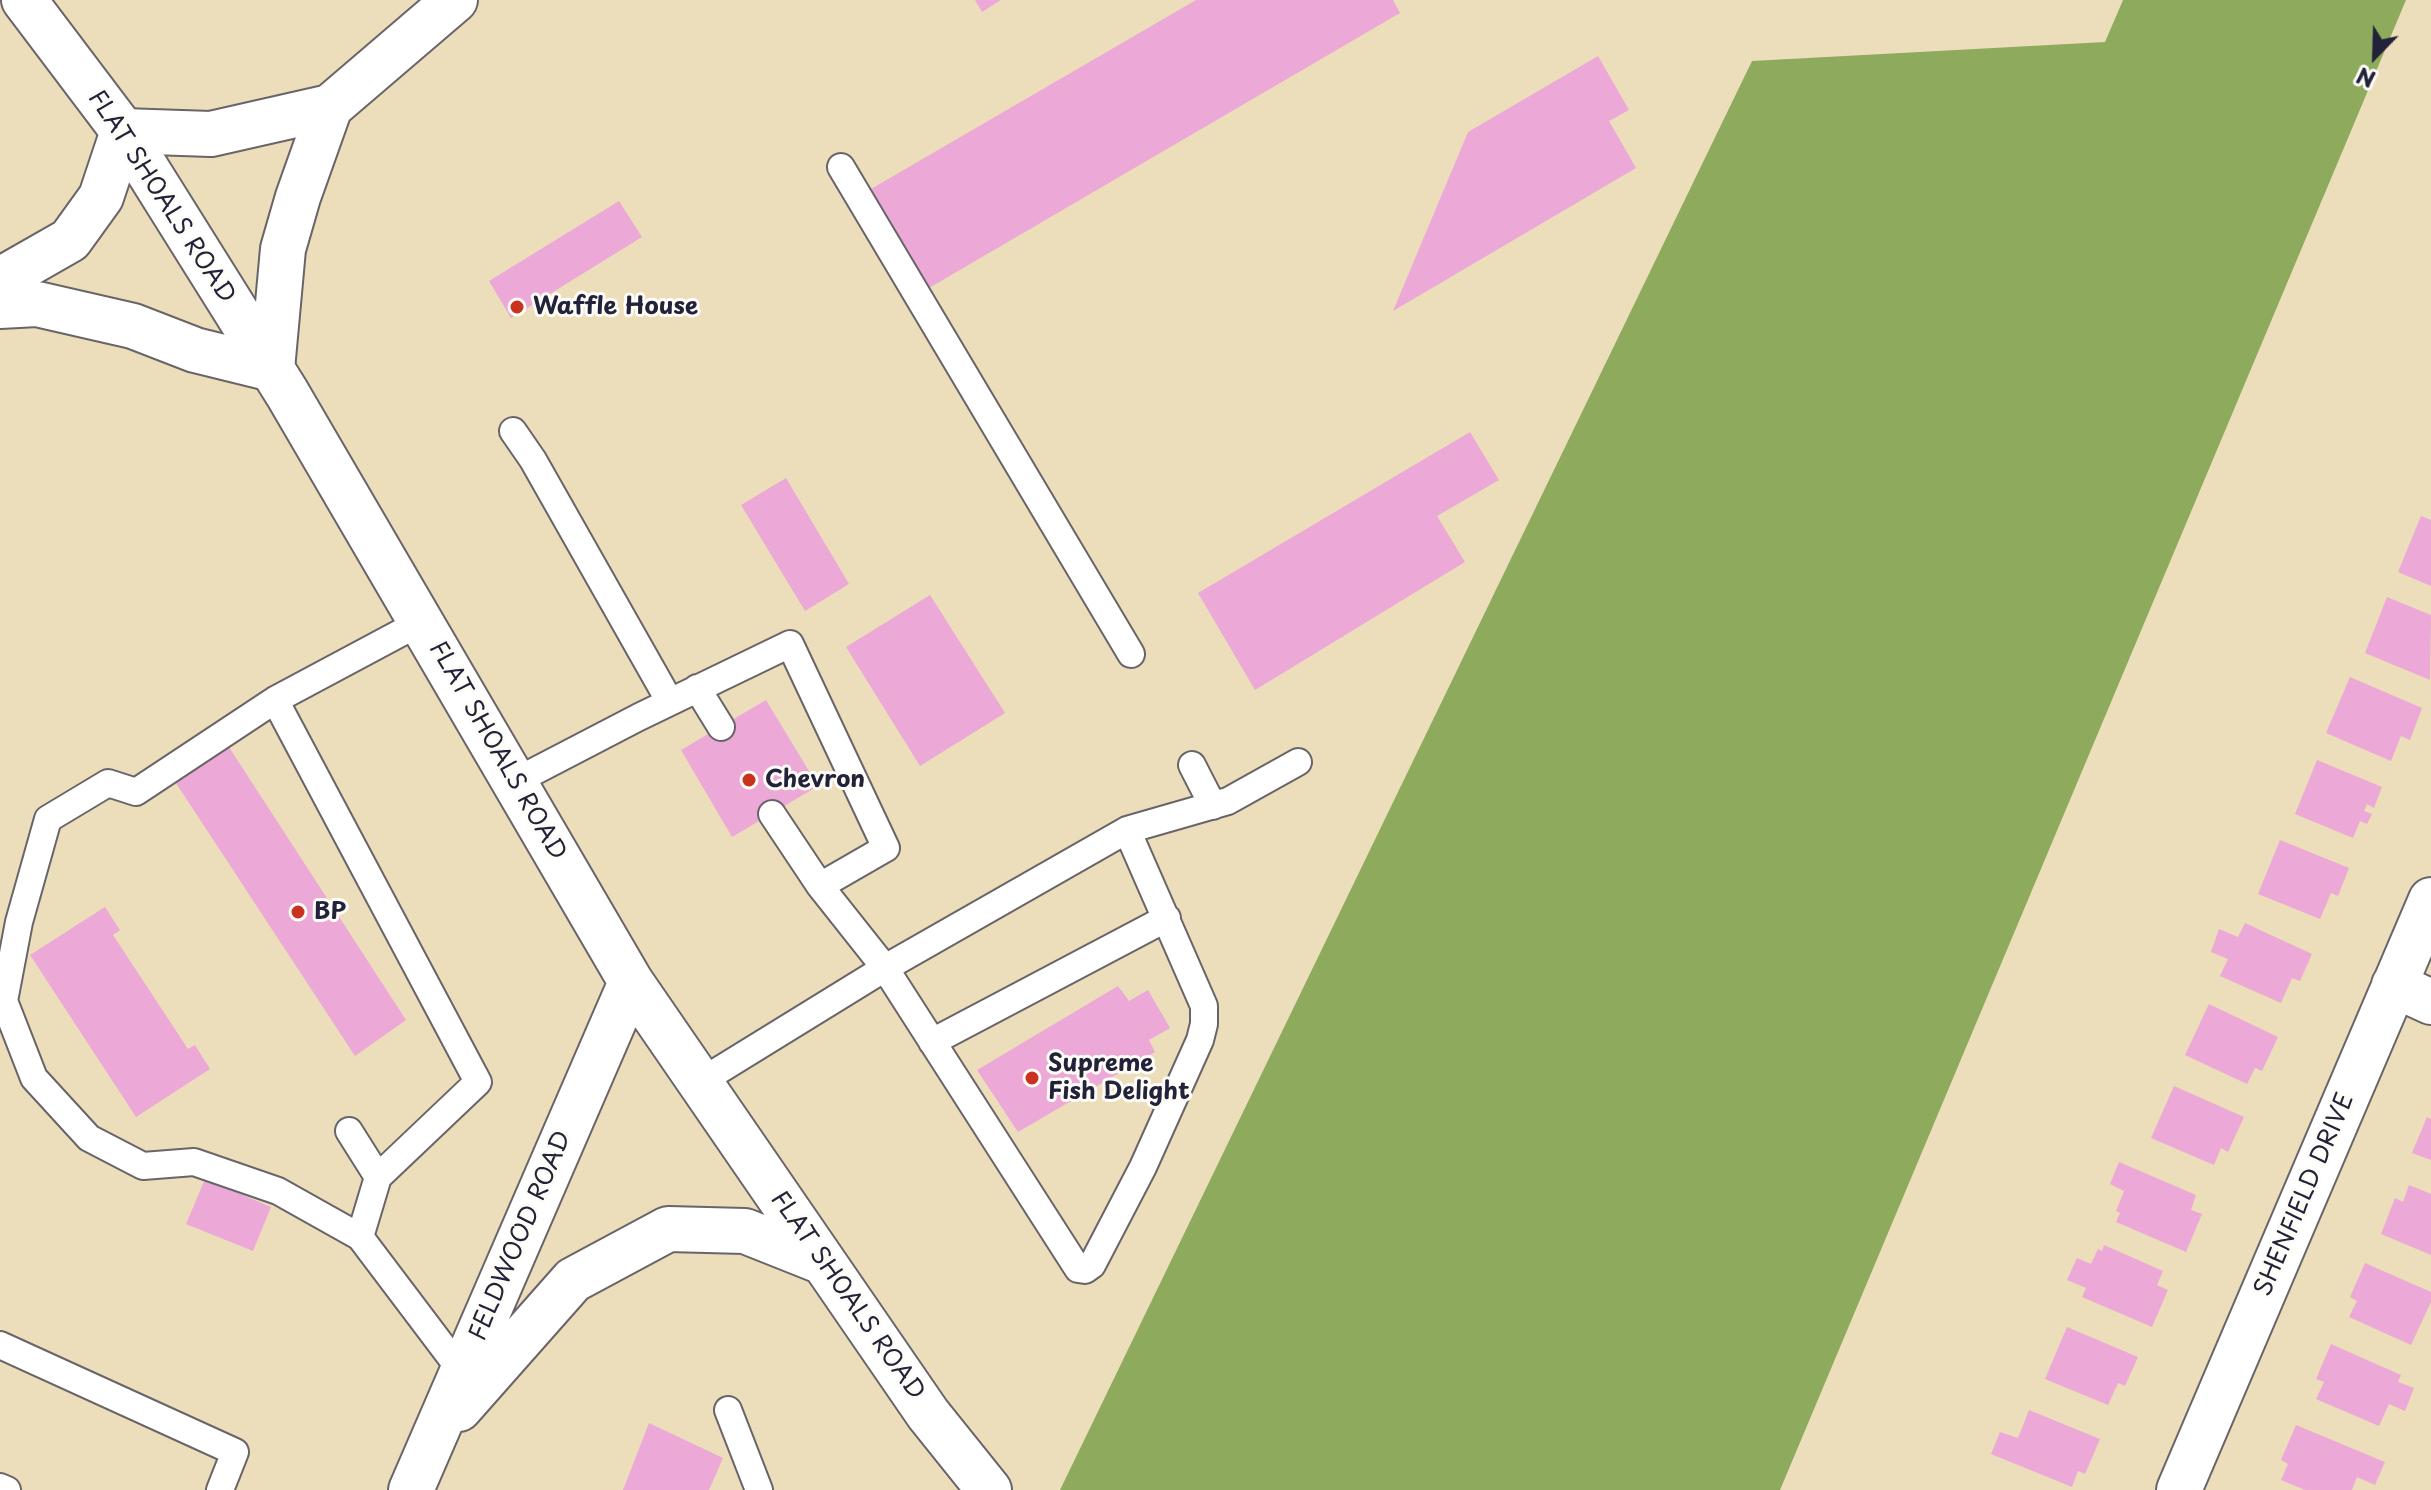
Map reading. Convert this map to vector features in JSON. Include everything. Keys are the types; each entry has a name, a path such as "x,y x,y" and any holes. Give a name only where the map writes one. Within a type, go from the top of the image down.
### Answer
{"main road":[{"name":"FLAT SHOALS ROAD","path":"24,0 123,131 272,369 631,982 928,1414 984,1488"},
{"path":"0,280 70,240 101,197 123,131 211,134 330,107 455,0"},
{"path":"0,306 37,304 133,326 195,350 272,369 283,249 330,107"},
{"name":"SHENFIELD DRIVE","path":"2179,1490 2413,994 2431,900"},
{"name":"FELDWOOD ROAD","path":"411,1490 631,982"},
{"path":"433,1438 573,1280 668,1229 745,1231 823,1262"}],"lane":[{"path":"841,167 1131,654"},
{"path":"513,431 533,460 670,702"},
{"path":"421,622 275,700 136,792 108,783 48,819 19,922 4,1001 34,1078 89,1138 143,1166 194,1162 278,1191 360,1237 462,1372"},
{"path":"514,782 790,644 886,848 820,886"},
{"path":"697,688 721,727"},
{"path":"275,700 478,1082 378,1177 360,1237"},
{"path":"700,1082 885,968 1127,830 1228,801 1298,762"},
{"path":"1192,765 1213,806"},
{"path":"772,814 820,886 885,968 1078,1269 1085,1270 1092,1265 1143,1167 1200,1040 1204,1024 1204,1006 1127,830"},
{"path":"932,1042 1167,918"},
{"path":"349,1131 378,1177"},
{"path":"0,1345 235,1452 220,1490"},
{"path":"728,1410 759,1490"},
{"path":"0,1487 7,1490"}],"green space":[{"path":"2123,0 2406,0 1780,1490 1060,1490 1752,61 2105,42"}],"building":[{"path":"975,0 1001,0 982,12"},
{"path":"1196,0 1393,0 1400,13 929,288 871,189"},
{"path":"1598,56 1629,110 1609,121 1636,168 1393,311 1468,132"},
{"path":"619,201 642,237 511,318 489,281"},
{"path":"1470,432 1499,480 1437,516 1465,562 1255,690 1198,593"},
{"path":"786,478 849,584 805,611 741,505"},
{"path":"2421,516 2431,520 2431,586 2398,572"},
{"path":"930,595 1005,713 920,766 846,647"},
{"path":"2387,597 2431,615 2430,680 2365,653"},
{"path":"2350,677 2422,708 2410,740 2401,736 2391,761 2326,733"},
{"path":"766,700 818,786 732,837 681,750"},
{"path":"225,741 406,1020 355,1056 172,777"},
{"path":"2317,760 2382,787 2374,808 2367,804 2364,811 2372,814 2367,824 2360,821 2353,838 2295,814"},
{"path":"2280,840 2349,868 2338,896 2331,893 2320,919 2258,894"},
{"path":"105,907 120,930 113,935 188,1049 195,1045 210,1069 136,1117 30,955"},
{"path":"2245,923 2312,954 2300,981 2292,978 2281,1003 2220,976 2228,959 2211,952 2219,929 2238,937"},
{"path":"1118,986 1129,1001 1148,990 1170,1028 1149,1040 1155,1052 1018,1132 977,1070"},
{"path":"2209,1004 2278,1037 2262,1071 2255,1068 2247,1084 2185,1055"},
{"path":"2174,1086 2244,1117 2228,1152 2221,1148 2214,1165 2151,1138"},
{"path":"2427,1117 2431,1119 2431,1160 2412,1153"},
{"path":"2119,1162 2196,1195 2191,1210 2202,1214 2186,1252 2116,1222 2120,1213 2116,1211 2124,1191 2110,1184"},
{"path":"205,1179 271,1207 253,1251 186,1224"},
{"path":"2409,1185 2431,1194 2431,1255 2381,1234 2395,1198 2403,1202"},
{"path":"2104,1245 2163,1271 2157,1285 2168,1290 2152,1327 2082,1297 2086,1288 2067,1280 2077,1258 2091,1264 2098,1249 2102,1251"},
{"path":"2365,1263 2431,1292 2431,1302 2411,1345 2349,1317 2357,1301 2350,1297"},
{"path":"2067,1327 2138,1357 2125,1386 2118,1383 2108,1405 2045,1379"},
{"path":"2331,1344 2401,1375 2398,1382 2414,1388 2405,1411 2389,1404 2379,1426 2316,1399 2324,1382 2316,1379"},
{"path":"2029,1410 2100,1439 2085,1474 2078,1471 2072,1487 1991,1454 2000,1432 2018,1438"},
{"path":"649,1423 723,1458 709,1490 623,1490"},
{"path":"2296,1425 2385,1462 2375,1485 2357,1477 2352,1490 2305,1490 2281,1480 2288,1464 2281,1460"}],"place":[{"name":"Waffle House","path":"517,307"},
{"name":"Chevron","path":"749,780"},
{"name":"BP","path":"298,912"},
{"name":"Supreme Fish Delight","path":"1032,1078"}]}
